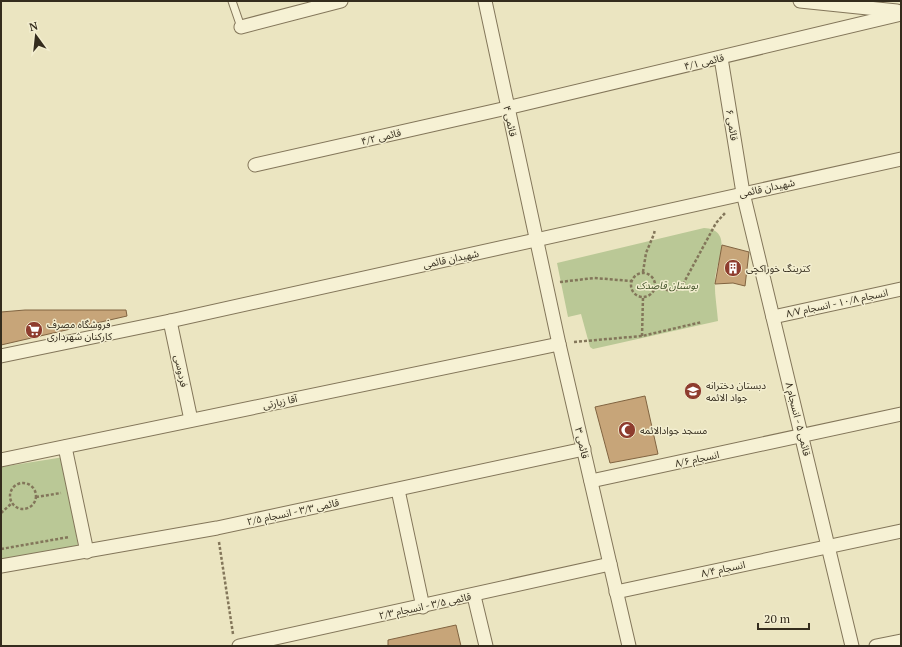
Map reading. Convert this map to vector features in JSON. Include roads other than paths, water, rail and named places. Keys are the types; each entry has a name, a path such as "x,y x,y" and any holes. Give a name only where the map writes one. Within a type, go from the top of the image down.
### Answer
{"street":[{"path":"241,26 341,1"},
{"name":"قائمی ۴","path":"485,1 536,240"},
{"path":"800,1 849,4 901,13"},
{"name":"قائمی ۴/۱","path":"507,108 721,58 901,13"},
{"name":"قائمی ۶","path":"721,58 743,193"},
{"name":"قائمی ۴/۲","path":"255,165 507,108"},
{"name":"شهیدان قائمی","path":"1,356 170,321 901,159"},
{"name":"قائمی ۵ - انسجام ۸","path":"743,193 852,646"},
{"name":"قائمی ۳","path":"536,240 629,646"},
{"name":"انسجام ۱۰/۸ - انسجام ۸/۷","path":"773,317 901,289"},
{"name":"فردوسی","path":"170,321 191,420"},
{"name":"آقا زیارتی","path":"1,460 559,344"},
{"name":"انسجام ۸/۶","path":"591,481 802,437 901,414"},
{"path":"65,447 87,552"},
{"name":"قائمی ۳/۳ - انسجام ۲/۵","path":"1,566 217,528 584,449"},
{"path":"398,490 423,607"},
{"name":"انسجام ۸/۴","path":"616,592 901,531"},
{"name":"قائمی ۳/۵ - انسجام ۲/۳","path":"236,642 258,644 610,564"},
{"path":"474,596 486,646"},
{"path":"876,646 901,641"}],"lane":[{"path":"232,1 241,26"}],"place":[{"name":"کترینگ خوراکچی","path":"733,268"},
{"name":"فروشگاه مصرف کارکنان شهرداری","path":"34,330"},
{"name":"دبستان دخترانه جواد الائمه","path":"693,391"},
{"name":"مسجد جوادالائمه","path":"627,430"}],"park label":[{"name":"بوستان قاصدک","path":"667,285"}]}
